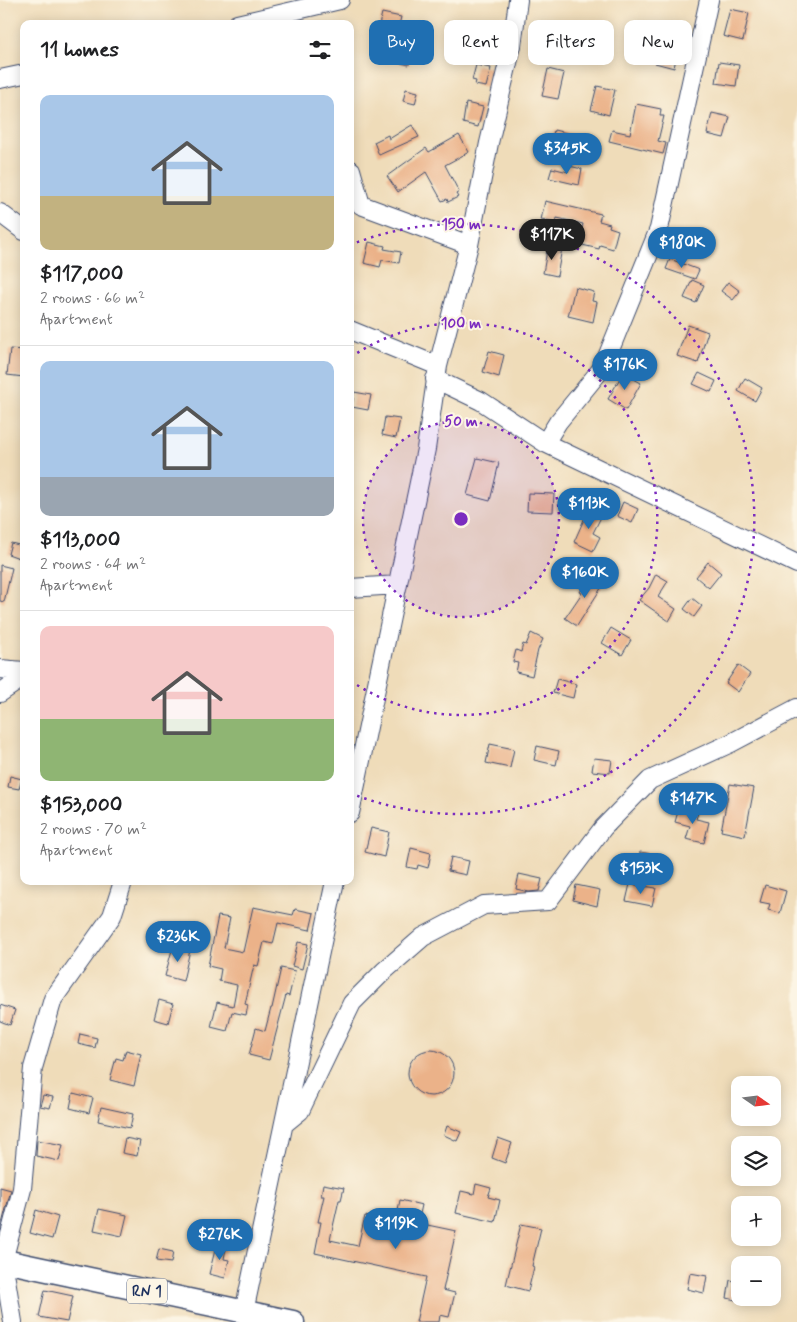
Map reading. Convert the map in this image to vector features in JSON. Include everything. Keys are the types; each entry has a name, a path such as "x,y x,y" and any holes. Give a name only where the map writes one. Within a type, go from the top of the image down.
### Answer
{"main road":[{"name":"RN 1","path":"1,1261 293,1322"}],"street":[{"path":"254,20 340,0"},
{"path":"354,793 426,449 437,373 469,245 489,143 512,46 518,0"},
{"path":"545,443 558,422 604,367 659,229 709,0"},
{"path":"0,79 20,75"},
{"path":"354,183 361,205 469,245"},
{"path":"0,213 20,228"},
{"path":"354,332 437,373 545,443 797,564"},
{"path":"354,588 398,586"},
{"path":"0,669 20,670"},
{"path":"0,693 20,680"},
{"path":"284,1124 300,1111 352,1003 384,970 423,937 484,905 548,901 603,828 650,780 731,742 797,708"},
{"path":"13,1322 1,1261 22,1189 33,1068 53,999 112,916 122,885"},
{"path":"244,1312 335,885"}],"building":[{"path":"730,9 749,13 743,41 723,36"},
{"path":"382,13 401,17 400,20 380,20"},
{"path":"719,62 739,65 736,86 716,83"},
{"path":"476,65 491,68 486,87 475,85 476,81 472,80"},
{"path":"663,65 675,65 674,68"},
{"path":"548,69 564,73 558,99 542,96"},
{"path":"597,86 615,90 609,115 591,110"},
{"path":"406,89 418,92 415,104 403,101"},
{"path":"466,103 483,107 478,127 463,123"},
{"path":"636,104 661,109 660,116 664,116 658,141 666,143 663,154 609,141 612,130 630,134"},
{"path":"712,113 730,117 724,138 707,134"},
{"path":"412,125 419,137 379,155 374,142 388,135 389,139"},
{"path":"554,130 571,134 568,147 551,143"},
{"path":"459,135 469,152 445,165 459,192 456,194 458,197 448,202 447,199 442,201 426,172 398,192 387,176 426,148 429,152"},
{"path":"569,166 582,169 579,185 549,178 552,168 568,172"},
{"path":"545,201 601,214 599,221 610,224 609,227 618,230 613,249 600,245 599,249 578,244 583,224 557,218 556,223 541,220"},
{"path":"369,242 385,246 384,249 401,252 399,263 382,260 380,267 364,263"},
{"path":"548,245 562,248 557,276 543,273"},
{"path":"670,259 699,270 695,279 666,269"},
{"path":"692,280 704,285 696,303 684,298"},
{"path":"728,282 740,291 733,300 721,291"},
{"path":"575,287 594,292 592,301 597,302 593,322 568,316"},
{"path":"688,325 708,332 698,363 677,356"},
{"path":"10,349 20,350 20,377 7,375"},
{"path":"489,351 504,355 499,377 483,372"},
{"path":"623,373 641,383 626,410 608,399"},
{"path":"699,373 716,381 711,392 693,384"},
{"path":"745,378 762,388 755,401 738,391"},
{"path":"354,392 371,395 368,410 354,407"},
{"path":"385,417 400,419 396,438 382,435"},
{"path":"477,458 499,463 490,501 467,495"},
{"path":"528,493 554,494 553,512 527,511"},
{"path":"623,502 638,509 632,523 617,516"},
{"path":"590,506 603,513 593,533 600,537 593,551 574,542"},
{"path":"11,543 20,545 19,558 8,554"},
{"path":"708,562 721,573 709,588 696,577"},
{"path":"0,565 12,568 4,602 0,601"},
{"path":"592,573 605,582 577,626 565,618 582,593 580,592"},
{"path":"656,574 668,581 658,597 676,609 669,621 639,600 649,588"},
{"path":"692,598 702,606 694,617 684,609"},
{"path":"611,628 631,640 622,655 602,643"},
{"path":"531,633 543,639 538,650 532,676 516,672 518,663 513,662 516,650 521,652 523,644 526,645"},
{"path":"738,665 750,674 738,692 726,683"},
{"path":"557,679 576,684 573,698 553,693"},
{"path":"490,744 514,749 510,768 486,763"},
{"path":"537,746 559,751 556,765 534,760"},
{"path":"594,758 612,760 610,773 592,771"},
{"path":"10,776 20,778 19,789 8,787"},
{"path":"730,784 754,788 745,836 721,831"},
{"path":"679,808 698,813 696,819 709,822 704,843 686,839 690,826 675,822"},
{"path":"371,828 389,832 384,857 365,852"},
{"path":"411,848 431,853 428,868 418,865 417,869 407,867"},
{"path":"640,852 652,854 649,867 638,865"},
{"path":"451,857 469,861 466,875 448,871"},
{"path":"519,874 542,879 539,891 529,892 516,889"},
{"path":"630,884 656,888 652,906 626,901"},
{"path":"576,885 600,890 597,906 573,900"},
{"path":"765,885 786,891 780,913 768,910 770,904 760,902"},
{"path":"253,907 293,915 295,909 314,913 310,930 278,923 273,944 264,942 258,966 254,965 245,1004 248,1005 246,1015 232,1012 227,1031 211,1027 217,1002 233,1006 237,985 219,981 221,969 208,966 218,916 230,918 224,948 243,952"},
{"path":"298,942 308,944 302,969 292,966"},
{"path":"173,946 190,950 183,981 165,976"},
{"path":"281,968 295,971 289,996 286,995 269,1060 249,1055 256,1028 265,1031"},
{"path":"159,1000 173,1004 168,1023 154,1019"},
{"path":"0,1005 15,1010 10,1025 0,1021"},
{"path":"80,1034 97,1038 95,1048 78,1044"},
{"path":"126,1050 141,1054 134,1086 110,1080 116,1058 123,1060"},
{"path":"426,1050 436,1050 450,1060 454,1073 450,1086 444,1092 436,1096 426,1096 412,1086 408,1078 408,1068 418,1054"},
{"path":"73,1093 93,1098 89,1113 70,1108"},
{"path":"43,1095 53,1097 50,1108 40,1106"},
{"path":"101,1107 133,1114 130,1128 98,1121"},
{"path":"447,1126 461,1132 457,1141 444,1135"},
{"path":"125,1138 140,1141 137,1156 122,1153"},
{"path":"498,1138 512,1143 505,1163 492,1158"},
{"path":"37,1140 63,1145 59,1161 36,1156"},
{"path":"323,1184 344,1188 341,1200 339,1200 330,1240 358,1246 365,1216 396,1222 400,1200 422,1205 418,1223 456,1231 443,1290 455,1293 449,1317 440,1315 439,1322 416,1322 426,1277 315,1253 321,1222 318,1222 324,1196 321,1196"},
{"path":"476,1184 491,1188 488,1197 500,1200 495,1222 456,1213 461,1191 474,1194"},
{"path":"0,1187 11,1190 0,1231"},
{"path":"99,1209 127,1215 122,1236 94,1230"},
{"path":"36,1210 58,1217 52,1239 30,1233"},
{"path":"521,1224 541,1228 528,1291 506,1285"},
{"path":"217,1242 227,1243 224,1259 229,1260 225,1278 209,1274"},
{"path":"159,1249 173,1252 171,1263 156,1261"},
{"path":"690,1273 707,1276 704,1293 687,1289"},
{"path":"730,1280 731,1299 727,1298"},
{"path":"45,1290 73,1296 67,1322 39,1317"}]}
